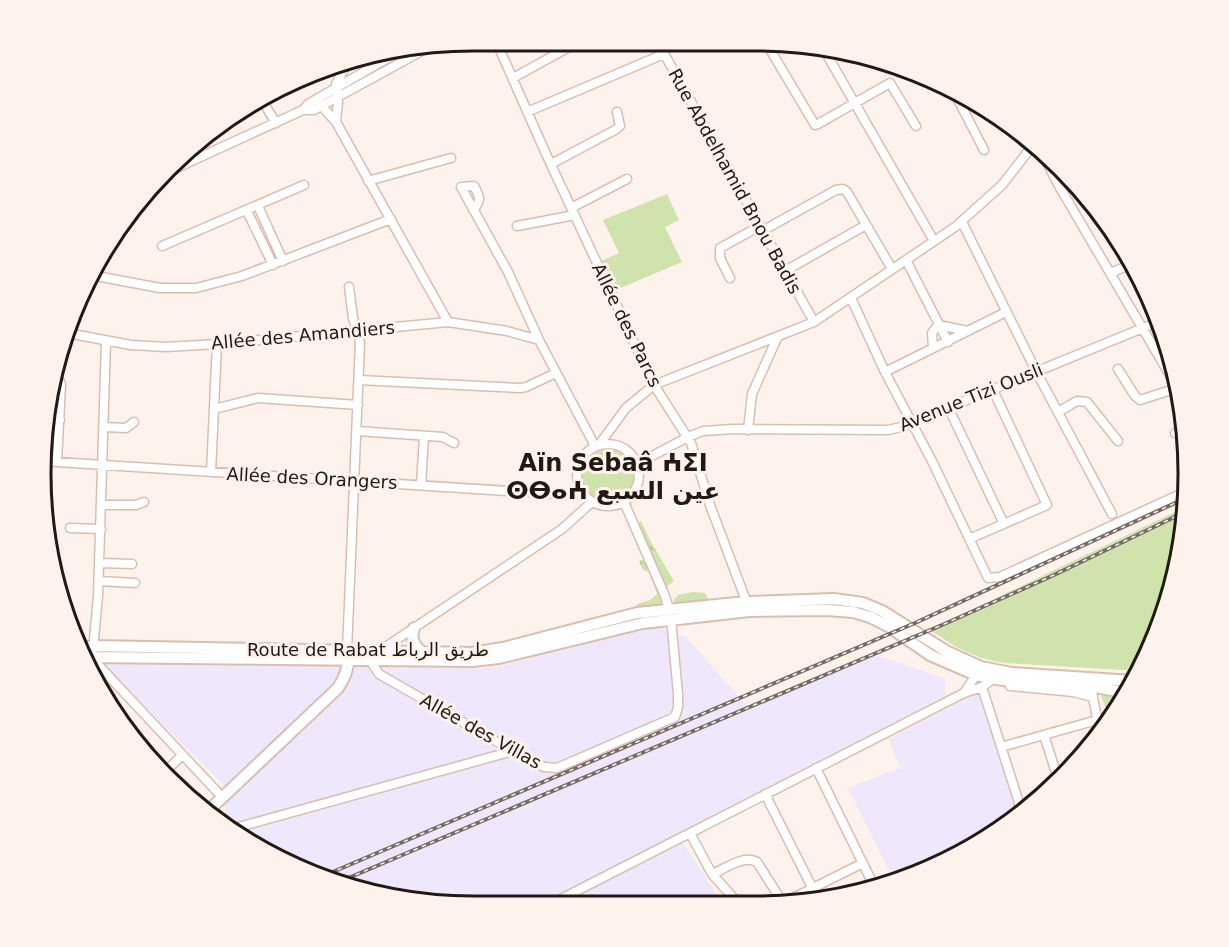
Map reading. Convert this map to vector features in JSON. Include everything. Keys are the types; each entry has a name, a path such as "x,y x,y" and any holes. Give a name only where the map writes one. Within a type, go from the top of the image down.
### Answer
{"main road":[{"name":"Route de Rabat طريق الرباط","path":"376,656 423,652 483,651 620,617 834,599 863,603 890,614 946,651 981,668 1093,688"},
{"name":"Route de Rabat طريق الرباط","path":"748,607 827,610 861,614 888,626 930,655 976,675 995,679 1093,688 1121,684"},
{"name":"Route de Rabat طريق الرباط","path":"91,652 348,655 486,660 670,614"},
{"path":"414,628 412,640 423,652"},
{"path":"214,807 338,688 344,677 348,655"},
{"path":"1093,688 1117,691"}],"street":[{"name":"Allée des Parcs","path":"501,51 654,385 688,437 748,607"},
{"path":"513,78 562,51"},
{"name":"Rue Abdelhamid Bnou Badis","path":"663,51 814,322"},
{"path":"771,52 815,125 890,83 916,126"},
{"path":"527,112 664,54"},
{"path":"188,163 303,110 308,104 320,102 411,56"},
{"path":"828,58 934,241"},
{"path":"337,93 345,84 384,60"},
{"path":"336,122 337,93 342,72"},
{"path":"340,75 345,84"},
{"path":"320,102 336,122 448,322"},
{"path":"962,105 984,150"},
{"path":"265,106 276,123"},
{"path":"551,164 615,130 620,126 617,112"},
{"path":"597,446 616,445 629,452 637,464 639,481 636,490 624,502 613,506 602,506 592,502 582,493 576,476 581,458 597,446 627,408 654,385 684,371 777,338 814,322 962,222 1002,184 1028,151"},
{"path":"368,181 451,158"},
{"path":"1055,176 1164,365"},
{"path":"517,226 573,212 627,179"},
{"path":"162,246 304,185"},
{"path":"730,278 720,258 720,248 839,189 847,192 892,268"},
{"path":"258,206 283,261"},
{"path":"473,210 508,272 538,340 597,446"},
{"path":"247,211 273,265"},
{"path":"101,276 160,288 184,289 209,285 273,265 391,219"},
{"path":"962,222 1036,371 1112,514"},
{"path":"785,271 866,225"},
{"path":"906,260 948,342"},
{"path":"1110,273 1124,267"},
{"path":"348,655 360,342 351,309 349,286"},
{"path":"851,298 885,372 987,576 995,579 1177,495"},
{"path":"885,372 1006,312"},
{"name":"Allée des Amandiers","path":"74,335 131,345 166,347 448,322 507,331 538,340"},
{"path":"939,325 969,331"},
{"path":"933,348 932,333 939,325"},
{"name":"Avenue Tizi Ousli","path":"637,464 703,431 888,430 912,424 1151,325"},
{"path":"748,430 752,394 777,338"},
{"path":"89,647 99,581 106,341"},
{"path":"211,472 217,344"},
{"path":"1118,369 1140,400 1170,393"},
{"path":"359,380 520,388 556,373"},
{"path":"57,462 61,383"},
{"path":"969,539 1047,505 993,390"},
{"path":"214,409 258,398 358,405"},
{"path":"1058,412 1077,402 1087,402 1118,441"},
{"path":"949,409 1004,524"},
{"path":"55,419 60,420"},
{"path":"104,427 126,428 134,422"},
{"path":"612,427 616,445"},
{"path":"357,431 447,438 454,443"},
{"path":"421,485 424,436"},
{"name":"Allée des Orangers","path":"51,462 570,495 582,493"},
{"path":"101,505 135,505 144,502"},
{"path":"376,656 562,529 592,502"},
{"name":"Allée des Villas","path":"376,656 374,665 379,674 544,767 557,768 675,717 678,694 670,614 665,596 624,502"},
{"path":"70,528 101,529"},
{"path":"99,562 132,564"},
{"path":"99,581 135,583"},
{"path":"95,659 223,798"},
{"path":"964,693 976,675"},
{"path":"567,896 995,679"},
{"path":"982,687 1019,804"},
{"path":"1001,747 1097,720 1093,688"},
{"path":"1044,735 1055,771"},
{"path":"241,826 513,751"},
{"path":"170,767 182,755"},
{"path":"816,768 871,880"},
{"path":"765,794 815,891"},
{"path":"690,833 712,874 732,896"},
{"path":"712,874 742,861 753,859 778,895"},
{"path":"803,893 863,863"}],"shaded area":[{"path":"659,627 687,638 750,709 871,654 945,678 945,696 677,833 718,896 446,895 391,888 338,874 287,852 239,825 226,816 225,787 103,664 493,668 600,639"},
{"path":"978,693 1016,806 967,839 917,864 891,874 848,788 900,768 888,739"}],"green space":[{"path":"667,194 679,220 665,227 682,262 611,292 599,262 619,253 603,220"},
{"path":"604,449 614,449 624,453 632,461 636,476 632,491 624,499 614,503 604,503 594,499 586,491 582,481 582,471 586,461 594,453"},
{"path":"1176,511 1164,583 1146,635 1129,670 1004,663 981,658 956,647 930,630"},
{"path":"641,521 674,581 665,588 635,525"},
{"path":"646,560 666,606 635,610 637,604 650,600 657,594 649,572 643,570 639,561"},
{"path":"693,592 705,593 709,601 675,604 674,599 678,595"},
{"path":"1099,690 1117,691 1107,708 1106,710"}],"railway":[{"path":"333,872 915,623 1177,502"},
{"path":"349,878 942,625 1054,575 1175,517"}],"district":[{"name":"Aïn Sebaâ ⵄⵉⵏ ⵙⴱⴰⵄ عين السبع","path":"613,477"}]}
